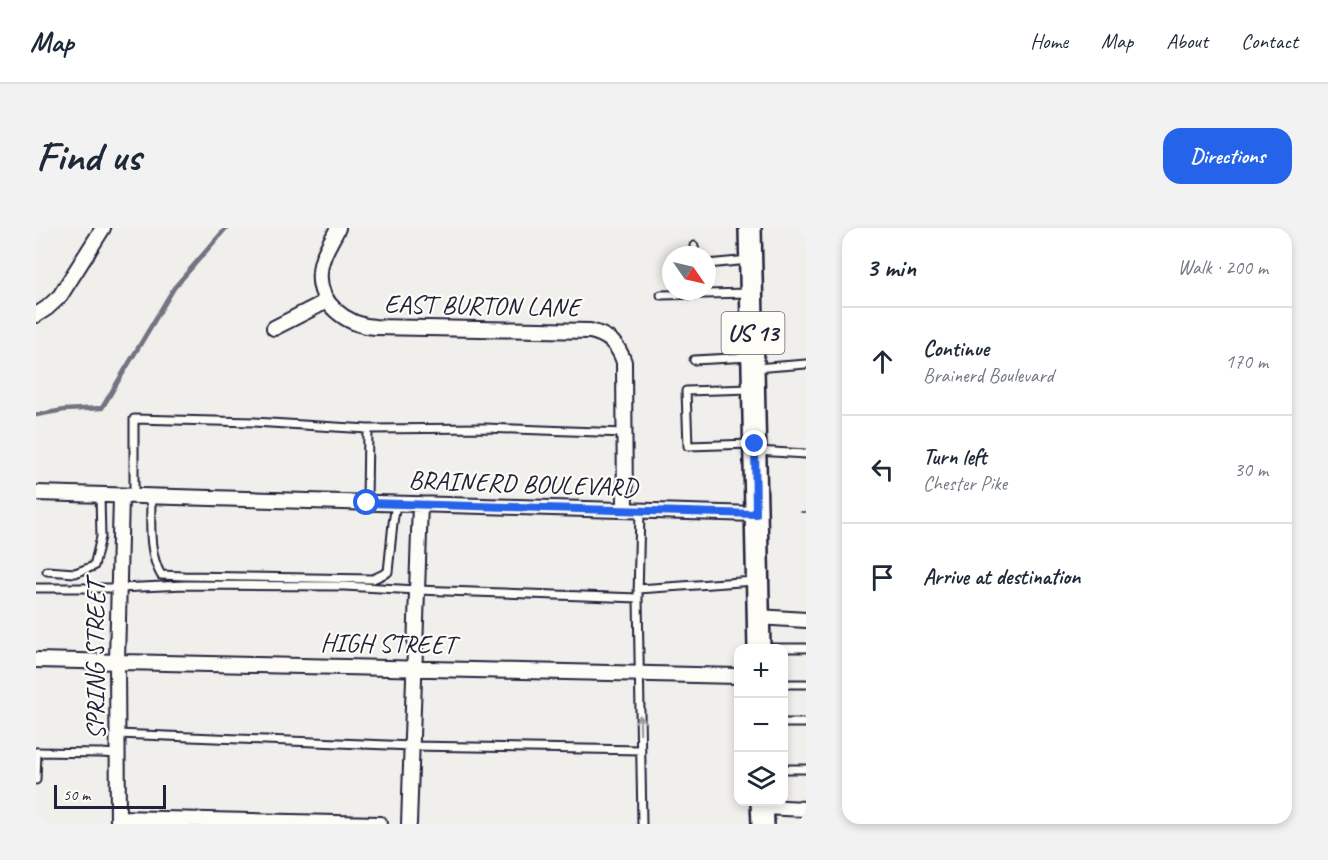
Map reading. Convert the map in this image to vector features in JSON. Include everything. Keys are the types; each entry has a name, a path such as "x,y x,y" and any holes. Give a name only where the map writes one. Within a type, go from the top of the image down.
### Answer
{"main road":[{"name":"US 13","path":"750,228 759,644"}],"street":[{"path":"36,315 60,296 103,228"},
{"path":"274,327 327,301 321,287 320,271 323,257 338,228"},
{"name":"EAST BURTON LANE","path":"327,301 345,318 359,325 590,331 605,336 618,347 624,362 625,510"},
{"name":"BRAINERD BOULEVARD","path":"36,494 756,514"},
{"name":"SPRING STREET","path":"118,821 119,588 128,496"},
{"path":"409,824 420,504"},
{"path":"758,616 806,620"},
{"name":"HIGH STREET","path":"36,660 734,676"},
{"path":"762,811 806,809"},
{"path":"118,821 381,824"}],"lane":[{"path":"716,263 751,260"},
{"path":"661,296 752,293"},
{"path":"694,360 753,371"},
{"path":"806,364 753,371 686,392 688,446 755,447 806,454"},
{"path":"128,496 134,419 254,422 368,429 485,428 625,433"},
{"path":"367,503 368,429"},
{"path":"47,571 75,573 94,566 101,537 100,495"},
{"path":"151,497 151,538 155,564 161,575 184,576 373,579 388,572 396,504"},
{"path":"640,511 638,598 642,824"},
{"path":"638,589 758,580"},
{"path":"36,588 185,585 344,586 638,598"},
{"path":"788,648 806,648"},
{"path":"788,684 806,684"},
{"path":"788,723 806,723"},
{"path":"118,734 412,746 641,750"},
{"path":"36,780 36,752 118,754"},
{"path":"788,769 806,770"}],"waterway":[{"path":"36,415 64,410 102,408 174,288 226,228"}],"tram line":[{"path":"801,512 806,512"}],"route":[{"path":"367,503 756,514 755,444"}]}
